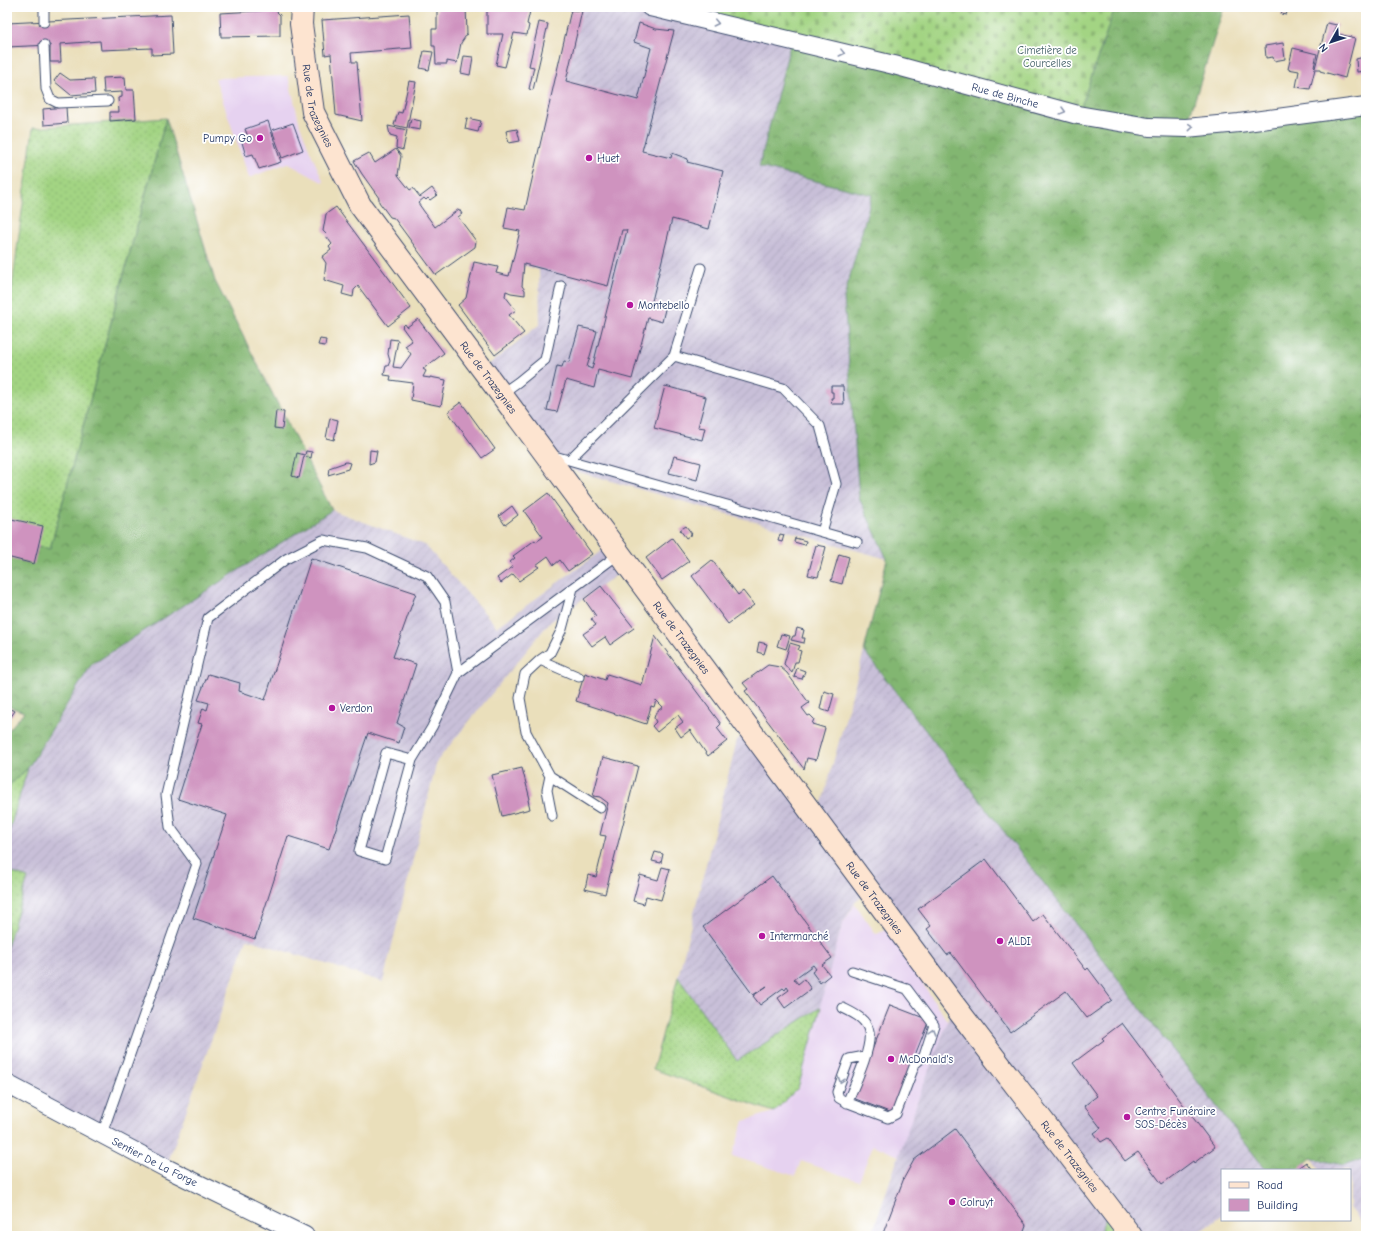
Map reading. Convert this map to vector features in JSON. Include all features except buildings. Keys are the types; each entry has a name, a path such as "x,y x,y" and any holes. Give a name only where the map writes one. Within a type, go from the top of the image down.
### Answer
{"main road":[{"name":"Rue de Trazegnies","path":"302,7 301,24 313,112 360,205 502,394 954,1005 1131,1236"}],"street":[{"name":"Rue de Binche","path":"650,7 894,66 1078,115 1149,127 1194,127 1366,106"},
{"name":"Sentier De La Forge","path":"7,1084 166,1168 305,1236"}],"lane":[{"path":"44,7 44,22"},
{"path":"44,45 46,89 50,99 58,102 108,101"},
{"path":"568,460 674,356 701,268"},
{"path":"502,394 545,360 561,286"},
{"path":"674,356 783,388 820,426 836,484 822,532"},
{"path":"546,454 857,542"},
{"path":"102,1134 197,864 170,827 166,796 208,618 286,559 323,540 368,548 427,576 445,602 458,673"},
{"path":"412,760 386,753 359,852 385,859 412,760 432,727 458,673 619,554"},
{"path":"573,588 562,629 550,653 525,674 520,698 526,732 550,776 600,808"},
{"path":"540,660 579,676"},
{"path":"550,776 547,790 552,816"},
{"path":"852,971 907,989 934,1025 924,1056 915,1064 896,1114 888,1118 847,1103 839,1098 837,1092 849,1059 865,1056"},
{"path":"843,1008 857,1015 863,1021 869,1032 867,1050 847,1103"}],"shaded area":[{"path":"582,7 650,7 791,41 872,194 844,298 859,498 887,559 554,465 483,369 540,324 539,270 516,263"},
{"path":"288,76 300,125 324,183 287,163 249,178 215,78"},
{"path":"332,510 425,545 497,627 612,543 628,567 549,623 437,761 383,982 247,939 166,1168 7,1084 7,947 28,879 7,871 7,838 28,768 91,665"},
{"path":"864,651 1265,1169 1221,1169 1221,1216 1194,1236 1131,1236 1110,1209 1098,1236 871,1236 921,1091 954,1005 869,891 856,901 842,925 798,1088 774,1112 653,1069 678,977 737,740 750,730 817,821"},
{"path":"855,904 876,934 887,929 948,1022 899,1156 873,1145 859,1181 801,1161 795,1176 732,1156 744,1121 774,1112 832,960 842,925"},
{"path":"1311,1158 1343,1165 1366,1158 1366,1229 1351,1210 1351,1169 1319,1169"}],"green space":[{"name":"Cimetière de Courcelles","path":"650,7 1115,7 1078,115"},
{"path":"1115,7 1224,7 1186,128 1366,106 1366,1158 1343,1165 1311,1158 1298,1169 1265,1169 864,651 887,559 859,498 844,298 872,195 759,167 791,41 1078,115"},
{"path":"166,118 50,549 7,539 7,317 8,318 33,128"},
{"path":"166,118 215,281 332,510 91,665 28,768 7,787 7,732 24,712 7,706 7,539 50,549"},
{"path":"28,768 7,838 7,787"},
{"path":"7,871 28,878 7,947"},
{"path":"678,977 737,1061 821,1007 798,1088 774,1112 653,1069"},
{"path":"1110,1209 1131,1236 1098,1236"}],"place":[{"name":"Pumpy Go","path":"260,138"},
{"name":"Huet","path":"589,158"},
{"name":"Montebello","path":"630,305"},
{"name":"Verdon","path":"332,708"},
{"name":"Intermarché","path":"762,936"},
{"name":"ALDI","path":"1000,941"},
{"name":"McDonald's","path":"891,1059"},
{"name":"Centre Funéraire SOS-Décès","path":"1127,1117"},
{"name":"Colruyt","path":"952,1202"}]}
